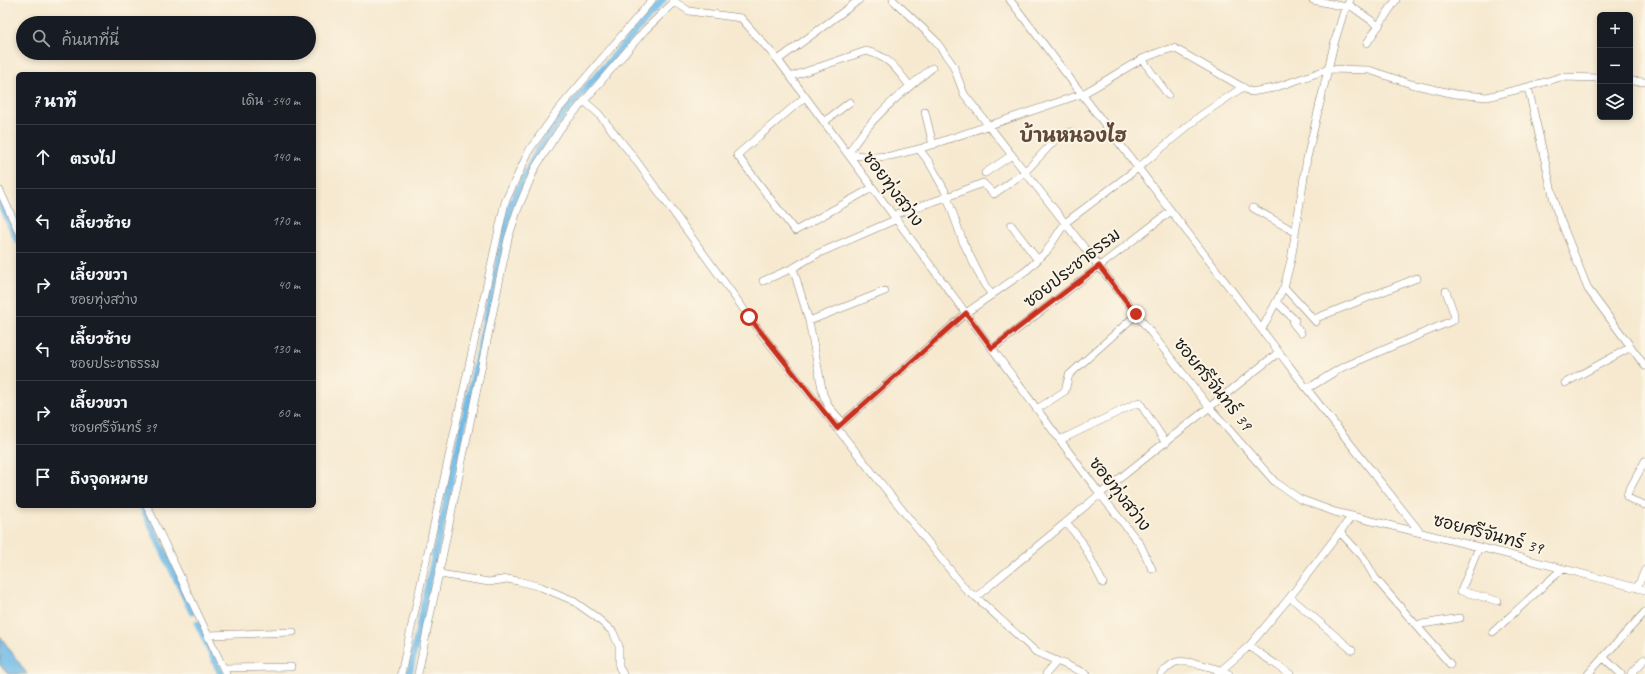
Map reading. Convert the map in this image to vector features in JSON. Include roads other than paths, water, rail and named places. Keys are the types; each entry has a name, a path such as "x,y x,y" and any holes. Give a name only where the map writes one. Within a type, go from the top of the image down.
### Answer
{"street":[{"path":"401,674 505,202 530,149 558,110 652,0"},
{"path":"778,60 859,0"},
{"name":"ซอยศรีจันทร์ 39","path":"893,0 935,40 954,66 964,94 1210,408 1274,482 1300,499 1352,516 1645,590"},
{"path":"1010,0 1307,389 1420,532"},
{"path":"1313,0 1348,4 1379,26"},
{"path":"1367,43 1396,0"},
{"path":"418,674 440,574 508,239 517,211 536,168 560,129 645,30 673,1"},
{"name":"ซอยทุ่งสว่าง","path":"673,1 690,11 741,18 778,60 1100,494 1140,544 1152,569"},
{"path":"1262,329 1284,287 1291,260 1307,158 1334,44 1348,4"},
{"path":"932,68 893,100 858,138 848,154 873,157 890,156 933,145 1082,94 1142,59 1160,51 1174,48 1251,92 1274,88 1329,69 1369,70 1411,84 1455,94 1487,97 1528,87 1556,209 1588,289 1645,366"},
{"path":"790,77 866,51 878,54 892,63 910,86"},
{"path":"1142,59 1168,95"},
{"path":"1520,89 1561,77 1597,78"},
{"path":"1633,81 1645,82"},
{"path":"840,426 966,313 1027,270 1046,252 1065,223 1138,168 1200,116 1243,87"},
{"path":"805,97 737,155 795,231 872,188"},
{"path":"584,101 598,113 632,155 761,333 840,426 968,591 1036,652 1088,674"},
{"path":"824,122 850,102"},
{"path":"925,112 933,145"},
{"path":"763,281 793,268 817,254 895,217 983,183 994,194 1025,172 1057,138 1070,132"},
{"path":"919,149 929,162 947,197 963,242 984,284 992,295"},
{"path":"985,173 1012,155"},
{"path":"0,191 16,226"},
{"path":"1253,208 1295,232"},
{"name":"ซอยประชาธรรม","path":"992,348 1171,211"},
{"path":"1011,225 1037,259"},
{"path":"793,268 809,321 823,394 840,426"},
{"path":"1284,287 1315,321 1417,278"},
{"path":"809,321 884,291"},
{"path":"1307,389 1341,368 1454,320 1454,314 1446,291"},
{"path":"1276,302 1295,320 1293,323 1301,333"},
{"path":"1037,409 1065,391 1069,375 1136,314"},
{"path":"1565,383 1631,347"},
{"path":"976,597 1100,494 1280,352"},
{"path":"1060,440 1139,402 1166,443"},
{"path":"1645,461 1628,492 1627,497 1645,505"},
{"path":"148,508 225,671 291,667"},
{"path":"1219,672 1248,646 1290,597 1352,516"},
{"path":"1066,522 1082,542 1103,583"},
{"path":"1340,532 1363,557 1375,578 1450,664"},
{"path":"1479,547 1461,591 1498,602"},
{"path":"1493,632 1562,570"},
{"path":"1637,588 1645,570"},
{"path":"440,574 489,582 507,579 518,581 541,587 572,600 596,617 612,632 619,646 619,667 623,674"},
{"path":"1290,597 1352,650"},
{"path":"1588,674 1645,612"},
{"path":"1416,625 1460,618"},
{"path":"208,635 293,632"},
{"path":"1248,646 1290,674"},
{"path":"1604,657 1621,674"},
{"path":"1631,674 1645,659"},
{"path":"1046,674 1057,661"},
{"path":"1161,674 1169,666 1177,662 1183,662 1229,674"}],"water":[{"path":"0,636 27,674 8,674 0,665"}],"waterway":[{"path":"409,674 511,204 537,152 566,111 663,0"},
{"path":"0,203 16,237"},
{"path":"143,508 192,612"},
{"path":"198,624 221,674"}],"district":[{"name":"บ้านหนองไฮ","path":"1073,136"}]}
